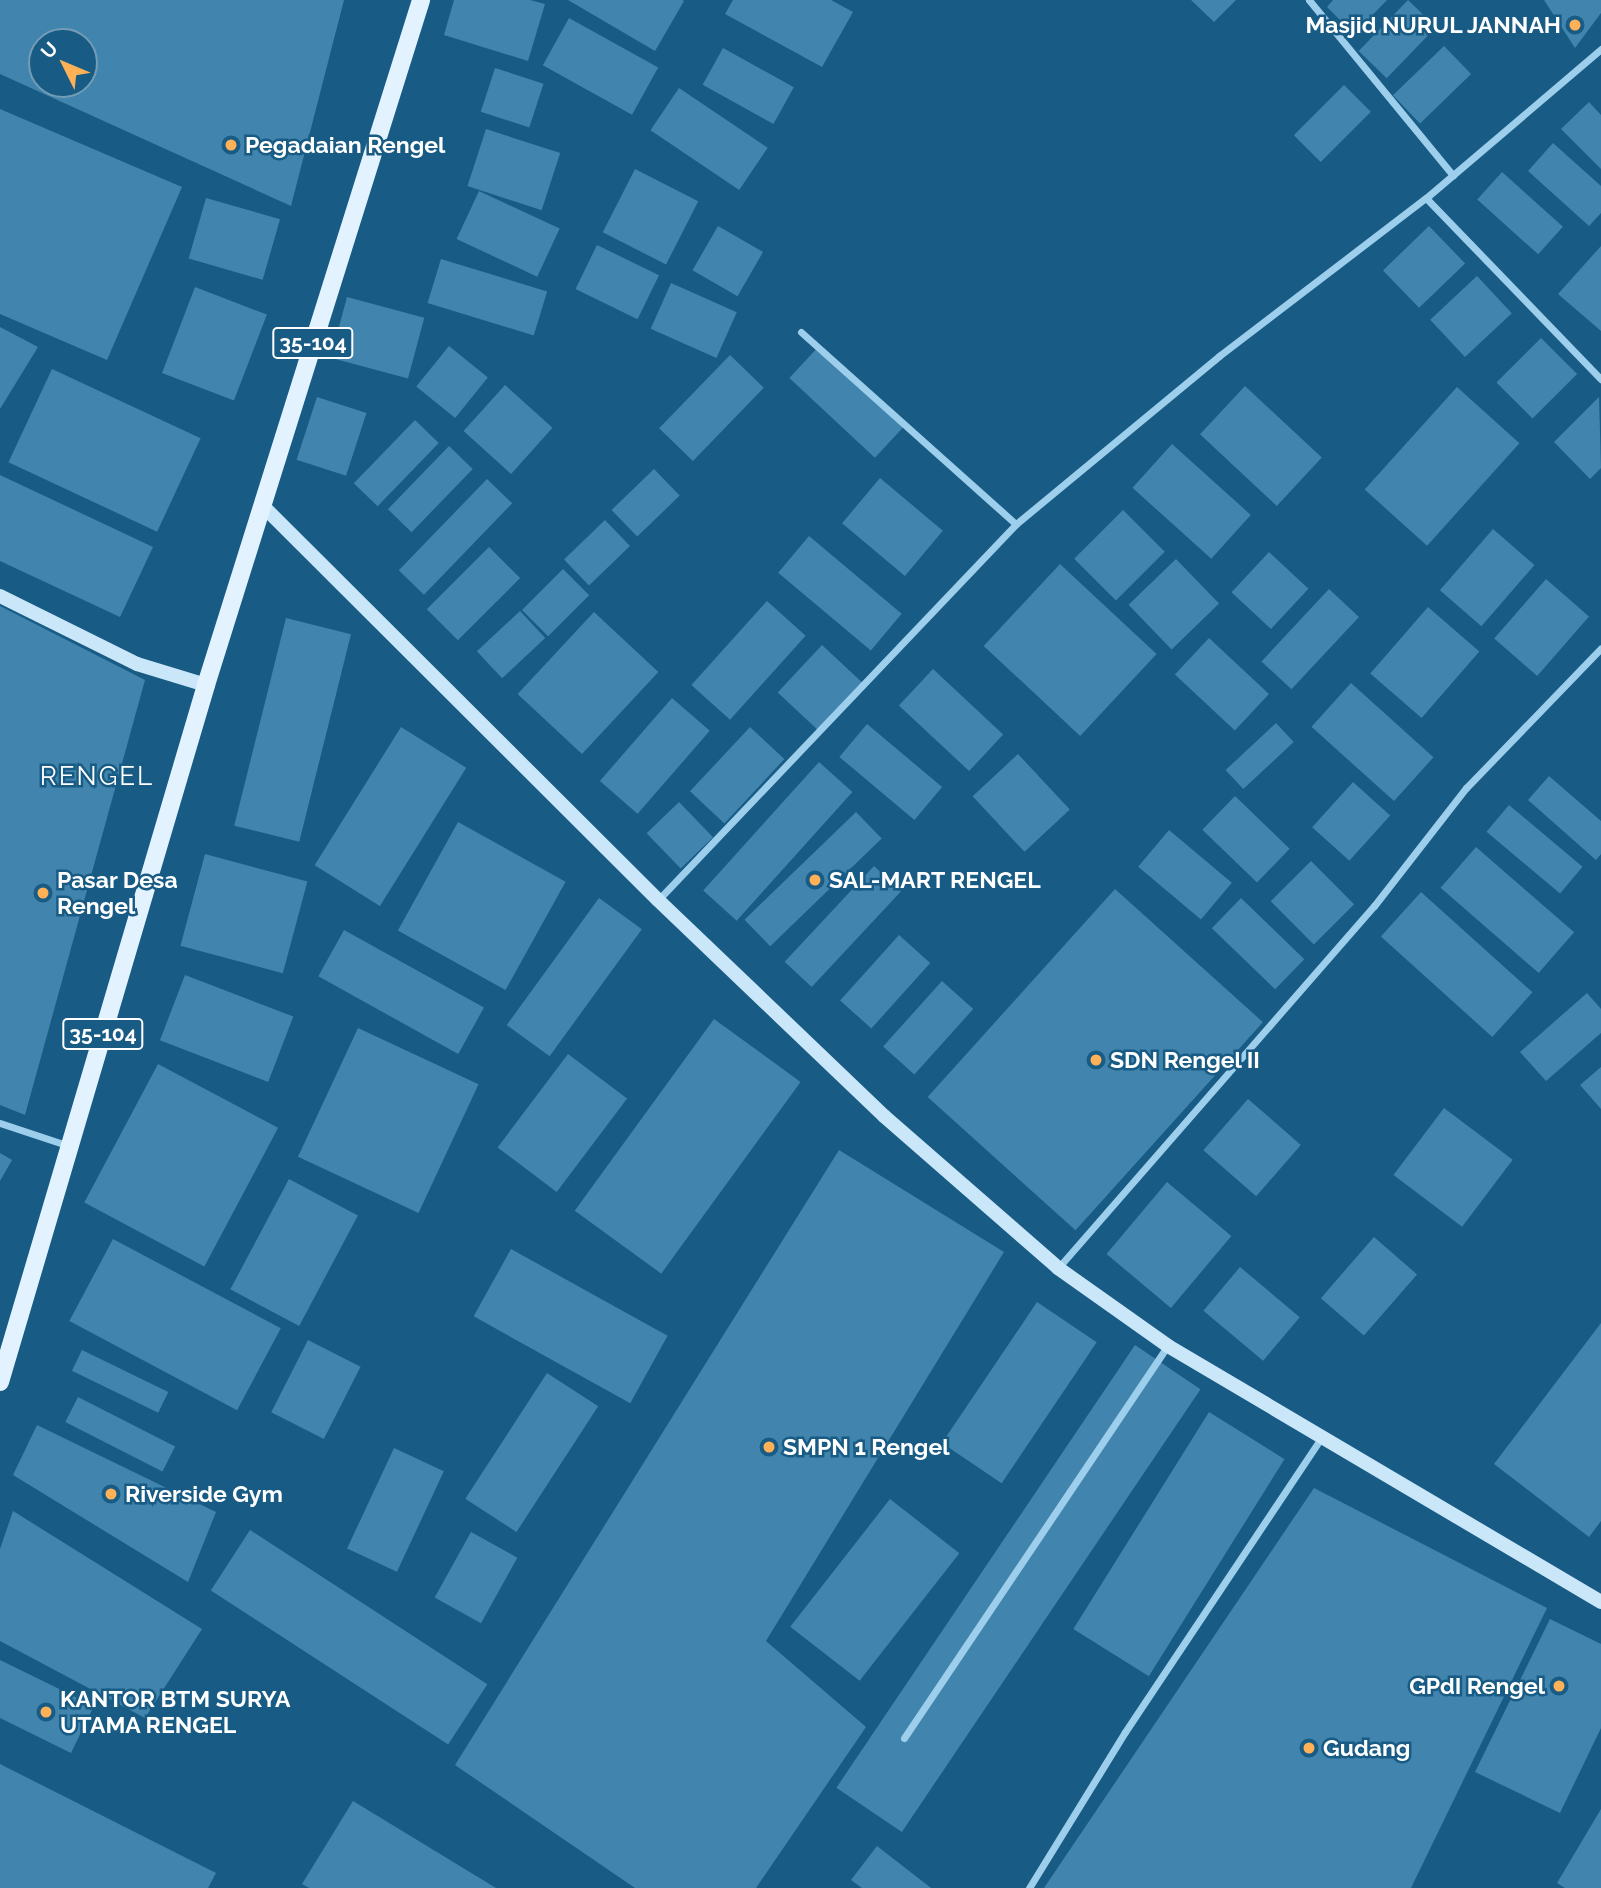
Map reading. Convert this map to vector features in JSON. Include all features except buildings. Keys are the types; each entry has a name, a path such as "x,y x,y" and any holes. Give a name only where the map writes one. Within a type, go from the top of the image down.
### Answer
{"main road":[{"name":"35-104","path":"0,1382 206,685 421,0"}],"street":[{"path":"1309,0 1453,175"},
{"path":"658,900 1016,524 1219,356 1426,198 1601,49"},
{"path":"1426,198 1601,379"},
{"path":"801,332 1016,524"},
{"path":"262,505 658,900 884,1115 1058,1268 1168,1346 1601,1602"},
{"path":"0,596 137,664 206,685"},
{"path":"1058,1268 1374,906 1466,788 1601,648"},
{"path":"0,1123 70,1146"},
{"path":"904,1738 1168,1346"},
{"path":"1029,1888 1125,1732 1321,1438"}],"place":[{"name":"Masjid NURUL JANNAH","path":"1575,25"},
{"name":"Pegadaian Rengel","path":"231,145"},
{"name":"SAL-MART RENGEL","path":"815,880"},
{"name":"Pasar Desa Rengel","path":"43,893"},
{"name":"SDN Rengel II","path":"1096,1060"},
{"name":"SMPN 1 Rengel","path":"769,1447"},
{"name":"Riverside Gym","path":"111,1494"},
{"name":"GPdI Rengel","path":"1559,1686"},
{"name":"KANTOR BTM SURYA UTAMA RENGEL","path":"46,1712"},
{"name":"Gudang","path":"1309,1748"}],"district":[{"name":"RENGEL","path":"97,777"}]}
